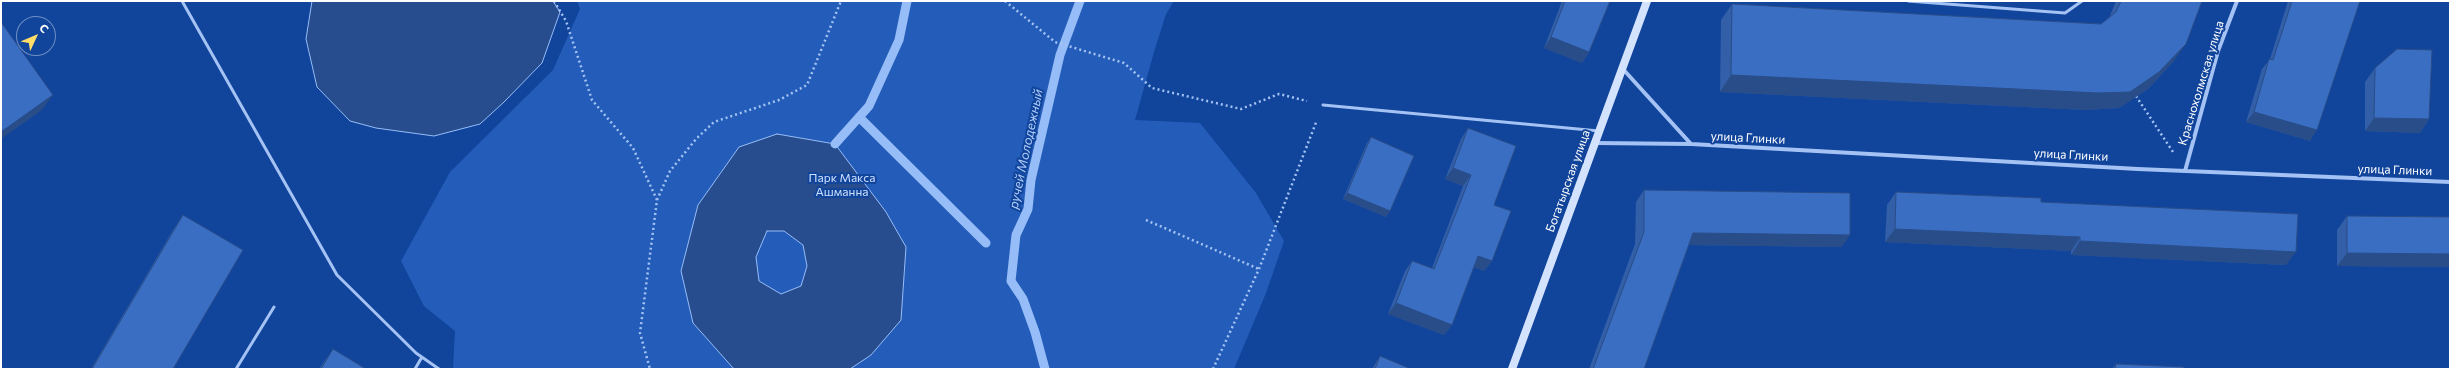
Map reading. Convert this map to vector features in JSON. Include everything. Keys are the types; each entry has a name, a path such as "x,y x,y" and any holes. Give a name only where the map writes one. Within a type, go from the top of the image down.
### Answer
{"street":[{"name":"Богатырская улица","path":"1512,369 1647,1"},
{"name":"Краснохолмская улица","path":"2185,171 2218,51 2237,1"},
{"path":"1622,68 1691,144"},
{"name":"улица Глинки","path":"1595,143 1691,144 2185,171 2450,182"}],"lane":[{"path":"182,1 337,276 422,357 439,369"},
{"path":"1908,1 2065,13 2082,1"},
{"path":"1323,105 1599,131"},
{"path":"236,369 274,307"},
{"path":"415,369 422,357"}],"path":[{"path":"554,1 566,21 592,100 633,148 657,200"},
{"path":"650,369 640,333 657,200 670,171 696,140 714,122 740,111 779,100 807,84 841,1"},
{"path":"1005,1 1055,42 1124,63 1152,88 1242,109 1279,94 1323,105 1259,269 1213,369"},
{"path":"2136,96 2185,171"},
{"path":"1146,220 1259,269"}],"green space":[{"name":"Парк Макса Ашманна","path":"577,1 1174,1 1166,14 1135,120 1200,123 1256,193 1284,241 1266,293 1234,369 453,369 455,331 424,306 401,261 450,172 553,70 580,9"}],"shaded area":[{"path":"312,1 553,1 560,12 542,63 504,102 480,124 434,136 376,128 350,121 317,87 306,39"},
{"path":"777,134 835,144 886,212 906,247 901,320 871,355 850,369 734,369 693,323 681,271 698,205 739,147","holes":["767,231 784,231 803,245 807,266 801,286 781,294 759,281 756,257"]}],"building":[{"path":"1565,1 1610,1 1589,52 1551,37"},
{"path":"2121,1 2202,1 2186,44 2159,72 2130,92 2098,93 1731,75 1732,4 2101,24 2116,12"},
{"path":"2292,1 2360,1 2317,130 2254,112 2269,59 2273,60"},
{"path":"1,22 16,43 16,56 25,56 53,95 1,132"},
{"path":"2397,49 2432,50 2429,119 2374,118 2375,68"},
{"path":"1468,128 1516,146 1494,205 1511,211 1492,261 1478,256 1452,325 1396,303 1412,261 1434,269 1471,175 1453,168"},
{"path":"1371,137 1414,156 1390,211 1347,193"},
{"path":"1644,190 1850,193 1850,235 1693,233 1644,369 1593,369 1644,232"},
{"path":"1896,192 2041,198 2041,202 2298,214 2296,252 2080,241 2080,237 1895,229"},
{"path":"183,215 243,250 173,369 92,369"},
{"path":"2347,216 2450,217 2450,254 2347,253"},
{"path":"333,349 366,369 321,369"},
{"path":"1380,356 1411,369 1375,369"},
{"path":"2116,364 2184,367 2184,369 2115,369"}],"waterway":[{"path":"835,144 869,106 899,40 907,1"},
{"name":"ручей Молодежный","path":"1045,369 1035,332 1023,299 1011,281 1016,235 1028,209 1031,180 1060,55 1080,1"},
{"path":"859,117 986,243"}]}
